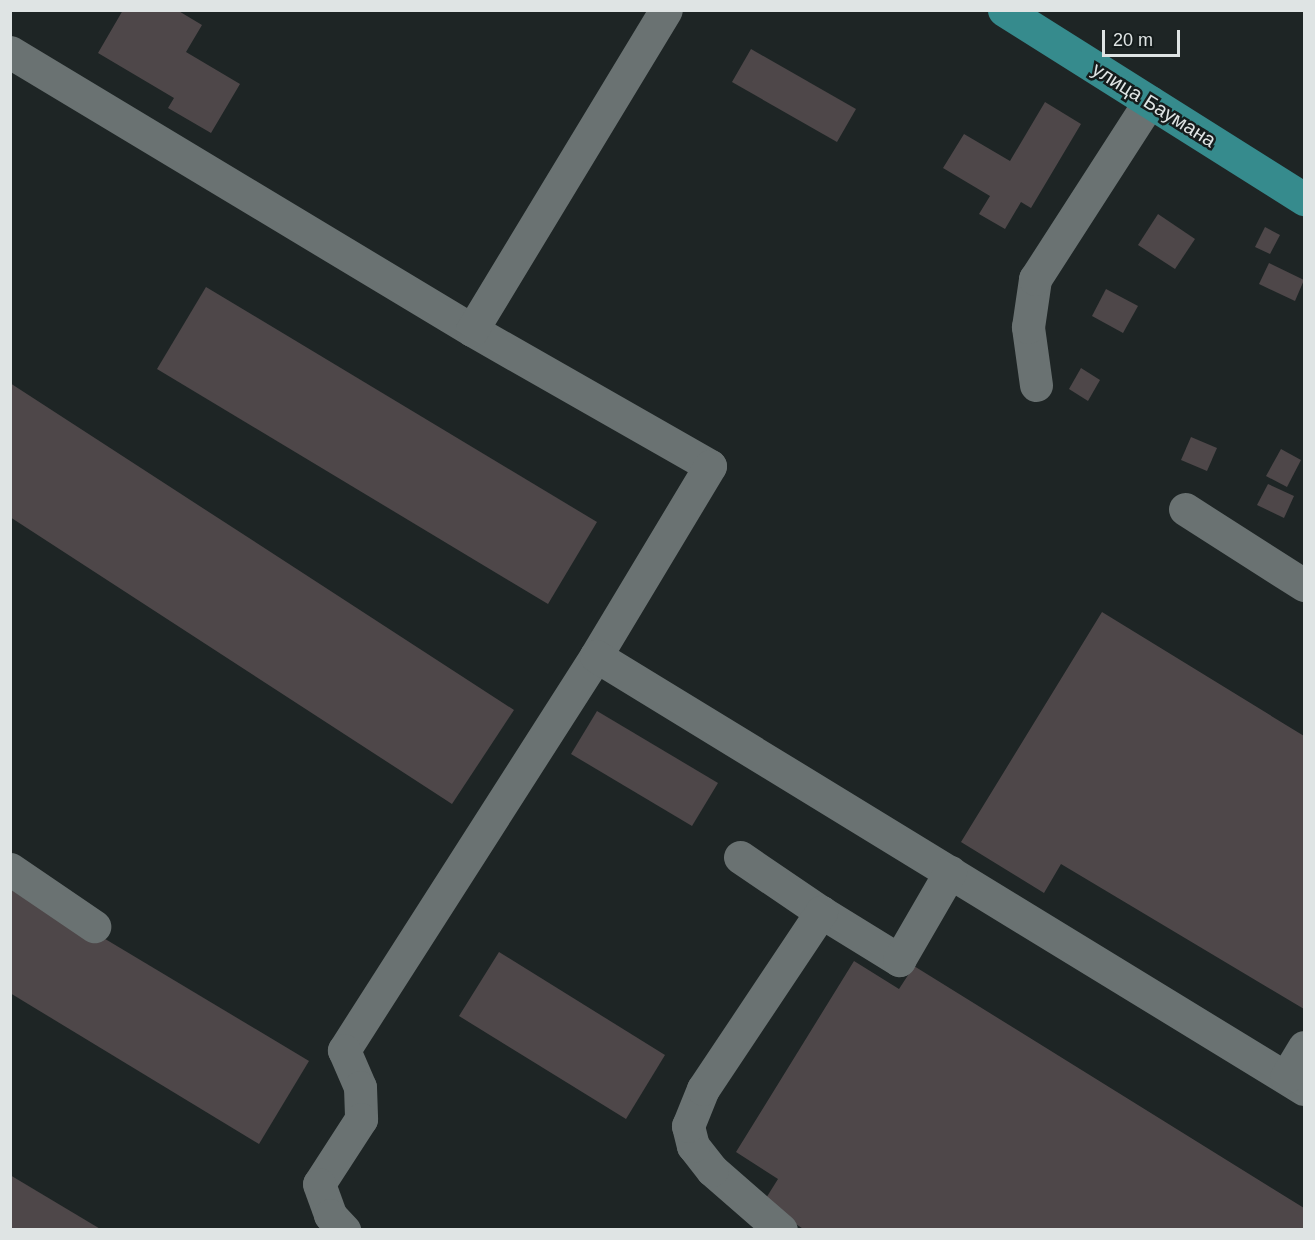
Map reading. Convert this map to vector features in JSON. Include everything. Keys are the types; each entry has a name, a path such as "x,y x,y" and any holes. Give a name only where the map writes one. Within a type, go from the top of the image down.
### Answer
{"main road":[{"name":"улица Баумана","path":"1004,10 1305,198"}],"lane":[{"path":"472,330 666,10"},
{"path":"10,52 472,330 710,466 596,656 344,1050 360,1087 361,1119 319,1184 330,1215 344,1230"},
{"path":"1036,385 1028,327 1035,279 1149,102"},
{"path":"1185,509 1305,585"},
{"path":"596,656 1295,1083 1305,1047"},
{"path":"740,857 821,912 898,960 950,872"},
{"path":"10,869 94,926"},
{"path":"781,1230 712,1170 693,1146 688,1126 703,1089 821,912"}],"building":[{"path":"123,10 177,10 202,25 186,52 240,84 211,133 168,108 174,98 98,53"},
{"path":"751,49 856,109 837,142 732,82"},
{"path":"1045,102 1081,124 1031,208 1021,202 1005,229 979,214 990,196 943,168 964,134 1010,161"},
{"path":"1158,214 1195,239 1175,269 1138,245"},
{"path":"1265,227 1280,235 1270,254 1255,247"},
{"path":"1269,263 1304,280 1295,301 1259,284"},
{"path":"206,287 597,522 548,604 157,369"},
{"path":"1106,289 1138,306 1123,333 1092,316"},
{"path":"1081,368 1100,380 1088,401 1069,389"},
{"path":"10,383 514,710 452,804 10,517"},
{"path":"1191,437 1217,448 1207,471 1181,460"},
{"path":"1281,449 1301,460 1287,487 1266,476"},
{"path":"1268,484 1294,496 1284,518 1257,505"},
{"path":"1102,612 1304,736 1304,1009 1061,864 1044,893 961,842"},
{"path":"597,711 718,783 692,826 571,754"},
{"path":"10,882 309,1061 259,1144 10,993"},
{"path":"499,952 665,1055 626,1119 459,1016"},
{"path":"854,961 899,989 914,966 1304,1208 1304,1230 805,1230 763,1203 778,1179 736,1152"},
{"path":"10,1175 102,1230 10,1230"}]}
